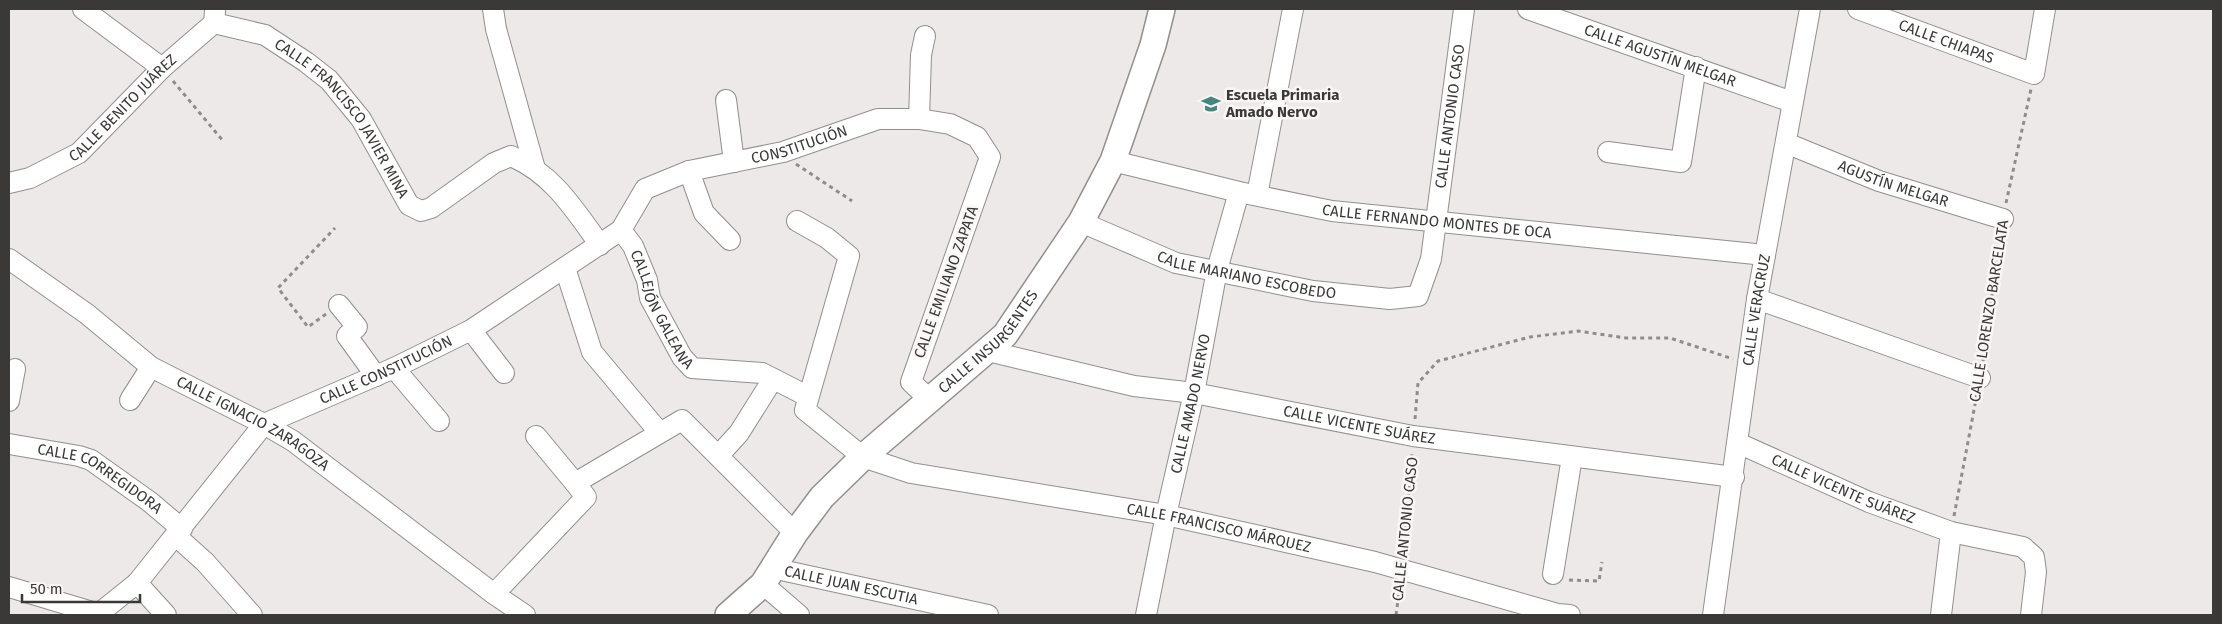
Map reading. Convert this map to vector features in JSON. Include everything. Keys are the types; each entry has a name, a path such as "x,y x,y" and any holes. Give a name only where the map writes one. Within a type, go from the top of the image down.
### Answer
{"main road":[{"name":"CALLE INSURGENTES","path":"728,615 768,576 795,533 822,497 863,457 1006,335 1081,222 1113,161 1153,44 1162,9"}],"street":[{"path":"83,9 162,68"},
{"path":"493,9 496,29 535,169"},
{"name":"CALLE AMADO NERVO","path":"1146,615 1166,515 1194,393 1217,270 1248,194 1293,9"},
{"name":"CALLE ANTONIO CASO","path":"1418,296 1431,259 1464,9"},
{"name":"CALLE AGUSTÍN MELGAR","path":"1528,9 1792,102"},
{"name":"CALLE VERACRUZ","path":"1713,615 1734,477 1747,365 1757,300 1810,9"},
{"name":"CALLE CHIAPAS","path":"1858,9 2034,74"},
{"path":"2034,74 2045,9"},
{"name":"CALLE BENITO JUÁREZ","path":"9,183 30,178 79,153 215,16"},
{"name":"CALLE FRANCISCO JAVIER MINA","path":"215,16 265,35 329,80 361,119 409,204 421,210 430,208 494,163 511,156 548,178 566,196 600,245"},
{"path":"920,119 921,55 925,36"},
{"path":"1608,152 1681,162 1696,68"},
{"path":"726,100 734,162"},
{"name":"CONSTITUCIÓN","path":"621,230 645,189 689,172 783,152 878,118 920,119 950,124 977,137 990,157"},
{"name":"AGUSTÍN MELGAR","path":"1786,143 1879,181 2002,219"},
{"name":"CALLE EMILIANO ZAPATA","path":"930,400 910,382 990,157"},
{"name":"CALLE FERNANDO MONTES DE OCA","path":"1113,161 1248,194 1332,210 1765,255"},
{"path":"689,172 704,213 730,240"},
{"path":"797,221 827,238 849,256 807,396 805,410 863,457"},
{"name":"CALLE MARIANO ESCOBEDO","path":"1081,222 1176,263 1313,291 1390,299 1418,296"},
{"name":"CALLE CONSTITUCIÓN","path":"98,614 137,583 179,533 264,424 394,368 471,330 621,230"},
{"name":"CALLEJÓN GALEANA","path":"621,230 633,246 647,280 650,298 682,357 692,368 762,373 773,379"},
{"name":"CALLE IGNACIO ZARAGOZA","path":"9,259 87,314 151,367 264,424 293,441 494,594 525,615"},
{"path":"565,268 592,352 659,432"},
{"path":"1757,300 1980,378"},
{"path":"338,305 356,327 346,336 376,376"},
{"path":"471,330 504,373"},
{"name":"CALLE VICENTE SUÁREZ","path":"988,350 1134,386 1194,393 1413,436 1734,477"},
{"path":"130,400 151,367"},
{"path":"394,368 440,421"},
{"path":"9,401 15,369"},
{"path":"719,455 739,433 773,379 807,396"},
{"path":"575,483 682,420 795,533"},
{"path":"494,594 546,536 586,497 536,436"},
{"name":"CALLE VICENTE SUÁREZ","path":"1738,443 1869,502 1951,532 2024,547 2034,557 2036,572 2031,615"},
{"name":"CALLE CORREGIDORA","path":"9,444 79,456 91,460 150,502 179,533"},
{"name":"CALLE FRANCISCO MÁRQUEZ","path":"863,457 911,473 1166,515 1402,570 1549,612 1570,615"},
{"path":"1553,574 1572,457"},
{"path":"1941,615 1951,532"},
{"path":"179,533 252,615"},
{"path":"768,576 799,615"},
{"name":"CALLE JUAN ESCUTIA","path":"768,576 988,615"},
{"path":"137,583 166,615"},
{"path":"9,588 98,614"}],"path":[{"path":"162,68 224,142"},
{"name":"CALLE LORENZO BARCELATA","path":"1951,532 1980,378 2002,219 2034,74"},
{"path":"783,152 810,175 852,201"},
{"path":"308,327 278,288 335,228"},
{"name":"CALLE ANTONIO CASO","path":"1396,615 1402,570 1418,383 1438,361 1530,337 1578,331 1626,338 1670,338 1720,353 1747,365"},
{"path":"1553,574 1553,579 1599,581 1602,562"}],"place":[{"name":"Escuela Primaria Amado Nervo","path":"1211,104"}]}
